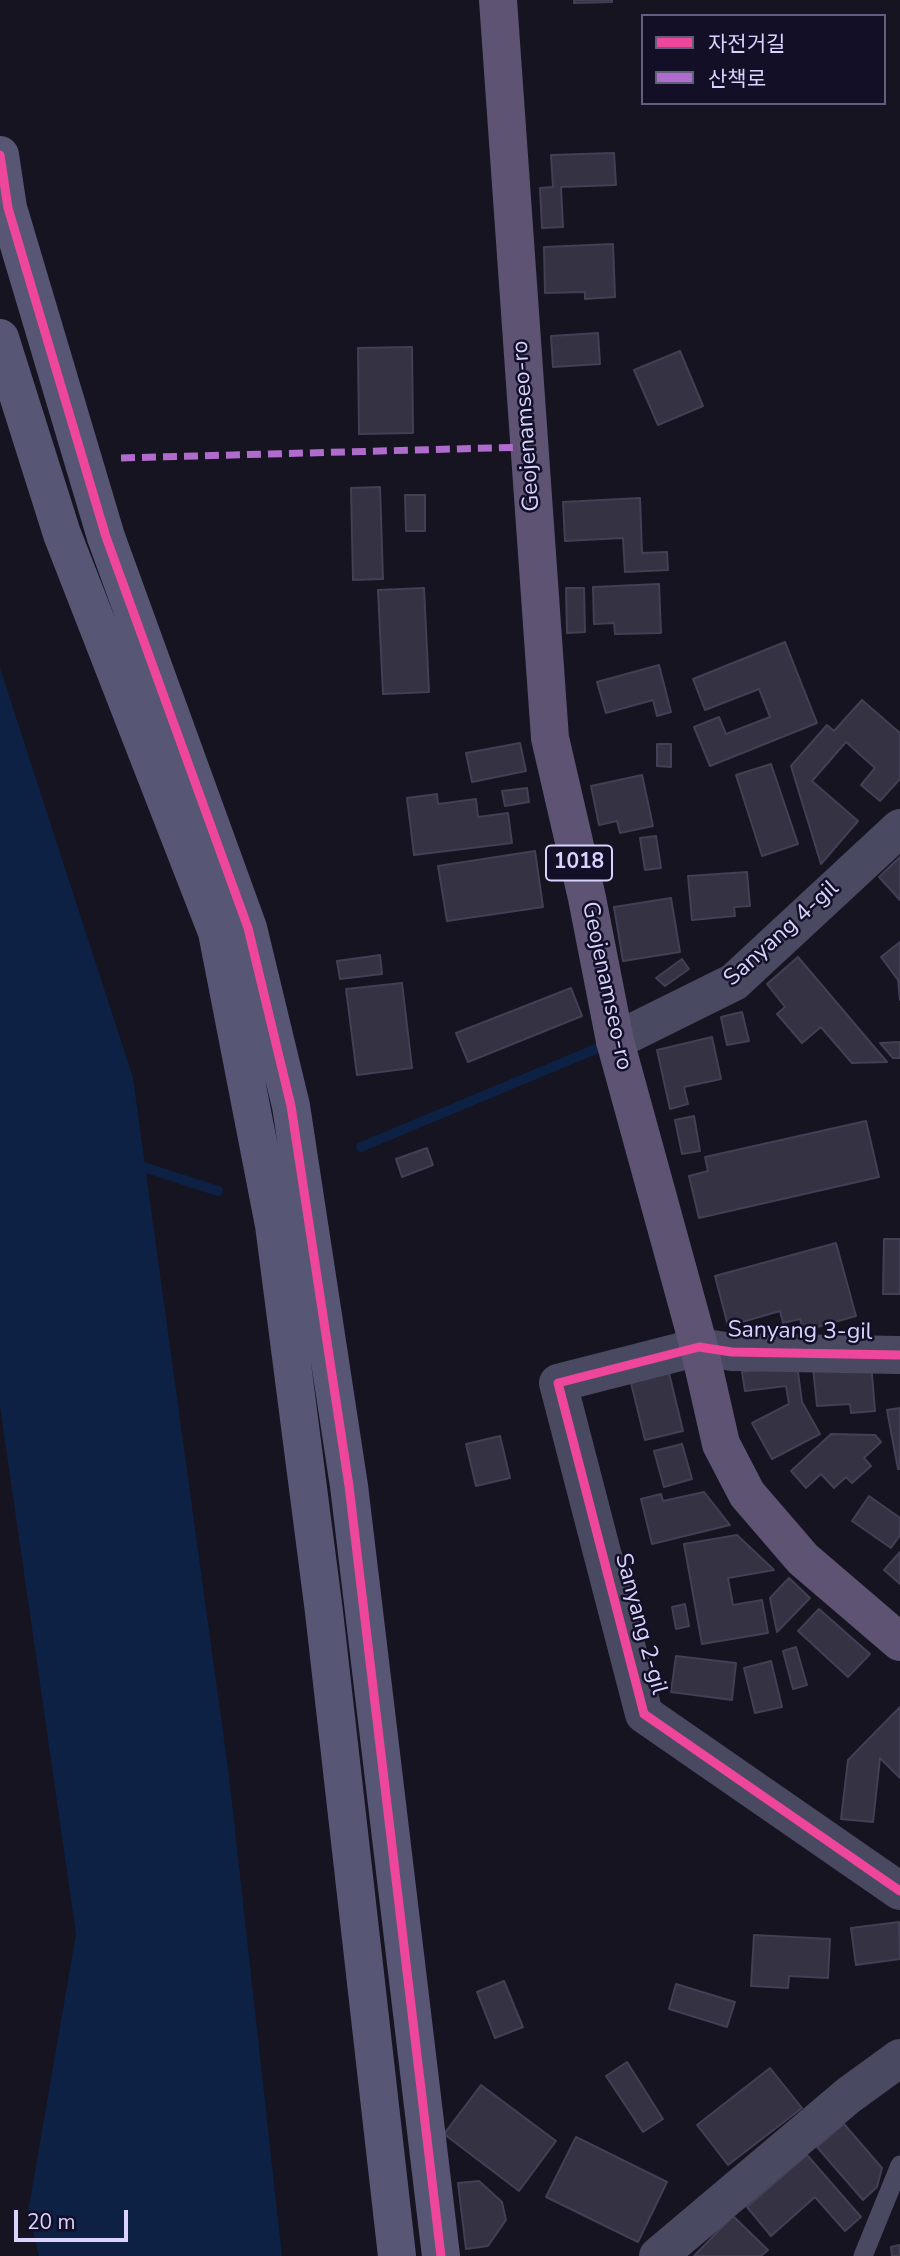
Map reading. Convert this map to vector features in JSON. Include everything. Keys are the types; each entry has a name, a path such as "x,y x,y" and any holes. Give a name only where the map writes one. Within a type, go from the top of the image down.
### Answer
{"main road":[{"name":"Geojenamseo-ro","path":"498,0 550,738 587,898 615,1041 699,1347 721,1444 747,1494 803,1559 900,1642"}],"street":[{"path":"0,155 8,208 106,537 248,928 291,1106 349,1486 441,2256"},
{"path":"0,338 62,534 217,932 274,1225 324,1612 397,2256"},
{"name":"Sanyang 4-gil","path":"615,1041 734,982 900,828"},
{"name":"Sanyang 3-gil","path":"699,1347 732,1352 900,1355"},
{"name":"Sanyang 2-gil","path":"699,1347 558,1383 644,1714 900,1891"},
{"path":"658,2256 849,2095 900,2057"}],"lane":[{"path":"863,2256 900,2165"}],"water":[{"path":"0,668 133,1078 229,1776 282,2256 39,2256 28,2212 76,1934 0,1406"}],"building":[{"path":"574,0 612,0 612,2 574,3"},
{"path":"614,153 616,185 561,187 563,227 542,228 540,188 553,187 551,155"},
{"path":"613,244 615,297 585,299 585,292 545,293 544,247"},
{"path":"598,333 600,364 553,367 551,336"},
{"path":"412,347 413,433 359,434 358,348"},
{"path":"680,351 703,406 658,425 634,370"},
{"path":"380,487 383,579 353,580 351,488"},
{"path":"405,495 425,495 425,531 406,531"},
{"path":"640,498 642,553 667,552 668,570 625,572 623,538 565,541 563,502"},
{"path":"659,584 661,633 615,634 614,623 594,624 593,587"},
{"path":"424,588 429,692 383,694 378,590"},
{"path":"566,588 584,588 585,632 567,633"},
{"path":"785,642 817,723 710,766 694,727 719,717 726,734 770,717 759,689 705,710 693,679"},
{"path":"659,665 671,712 657,716 653,700 606,713 597,682"},
{"path":"862,700 900,733 900,779 880,801 861,785 875,768 846,742 812,781 858,821 821,864 791,766 827,725 834,731"},
{"path":"520,743 526,771 472,782 466,753"},
{"path":"657,744 671,744 671,767 657,766"},
{"path":"771,764 798,844 762,856 736,775"},
{"path":"642,775 653,826 620,833 617,821 599,825 591,786"},
{"path":"527,788 529,802 505,806 502,791"},
{"path":"437,794 438,804 476,799 478,817 508,813 512,843 414,855 407,798"},
{"path":"656,836 661,868 645,870 640,838"},
{"path":"535,851 543,907 447,921 438,866"},
{"path":"900,857 900,900 879,877"},
{"path":"747,872 750,906 734,907 735,916 692,920 688,876"},
{"path":"671,898 680,952 623,961 614,907"},
{"path":"900,942 900,1000 898,980 881,957"},
{"path":"380,955 382,974 340,979 337,961"},
{"path":"798,957 887,1062 852,1063 821,1027 802,1043 777,1014 785,1007 767,984"},
{"path":"682,959 689,969 665,986 656,978"},
{"path":"402,983 412,1068 357,1075 346,989"},
{"path":"571,988 582,1016 468,1062 456,1033"},
{"path":"742,1012 749,1041 727,1045 721,1017"},
{"path":"712,1037 721,1079 684,1087 688,1104 670,1109 657,1050"},
{"path":"900,1042 900,1058 893,1058 880,1043"},
{"path":"694,1116 700,1151 682,1154 675,1120"},
{"path":"866,1121 879,1177 699,1218 689,1176 708,1171 705,1157"},
{"path":"427,1148 433,1165 402,1177 396,1159"},
{"path":"884,1239 900,1239 900,1294 883,1294"},
{"path":"836,1243 856,1316 803,1331 800,1319 783,1323 780,1311 728,1326 715,1276"},
{"path":"871,1363 875,1411 851,1413 850,1404 817,1406 813,1368"},
{"path":"797,1365 802,1402 820,1434 772,1459 752,1423 789,1404 786,1386 745,1391 742,1372"},
{"path":"669,1373 683,1431 645,1440 631,1383"},
{"path":"900,1408 900,1469 898,1469 887,1410"},
{"path":"831,1434 875,1435 881,1442 864,1458 871,1466 852,1483 846,1477 834,1488 821,1474 806,1488 791,1471"},
{"path":"500,1436 510,1478 476,1486 466,1444"},
{"path":"682,1444 692,1479 664,1487 654,1451"},
{"path":"704,1492 730,1525 652,1544 641,1499 661,1494 663,1501"},
{"path":"869,1496 900,1518 900,1535 891,1548 852,1521"},
{"path":"737,1535 774,1570 728,1578 733,1605 762,1600 768,1633 702,1644 684,1544"},
{"path":"900,1552 900,1584 884,1570"},
{"path":"789,1578 810,1598 777,1632 770,1598"},
{"path":"685,1604 689,1626 676,1629 672,1607"},
{"path":"819,1609 870,1654 848,1677 798,1631"},
{"path":"796,1647 807,1685 793,1689 783,1651"},
{"path":"676,1656 736,1663 732,1700 671,1692"},
{"path":"771,1661 782,1707 755,1713 744,1668"},
{"path":"900,1707 900,1778 880,1758 873,1822 841,1819 848,1760"},
{"path":"899,1922 900,1959 856,1965 851,1928"},
{"path":"754,1935 830,1939 828,1978 789,1976 788,1988 751,1986"},
{"path":"504,1981 523,2027 495,2038 477,1992"},
{"path":"676,1984 735,2002 727,2027 669,2009"},
{"path":"627,2062 663,2119 643,2132 606,2076"},
{"path":"770,2068 802,2108 728,2165 697,2125"},
{"path":"481,2085 556,2141 519,2191 444,2134"},
{"path":"844,2124 882,2168 877,2187 863,2200 817,2147"},
{"path":"576,2137 667,2182 638,2242 546,2197"},
{"path":"807,2155 861,2217 845,2231 815,2197 771,2236 747,2207"},
{"path":"479,2181 502,2202 506,2220 488,2246 466,2249 458,2183"},
{"path":"733,2216 768,2250 761,2256 694,2256"},
{"path":"900,2245 900,2256 892,2256 891,2247"}],"waterway":[{"path":"361,1147 610,1043"},
{"path":"134,1164 218,1191"}],"marked path":[{"path":"121,458 528,447"}],"cycle path":[{"path":"0,155 8,208 106,537 248,928 291,1106 349,1486 441,2256"},
{"path":"900,1355 732,1352 699,1347 558,1383 644,1714 900,1891"}]}
